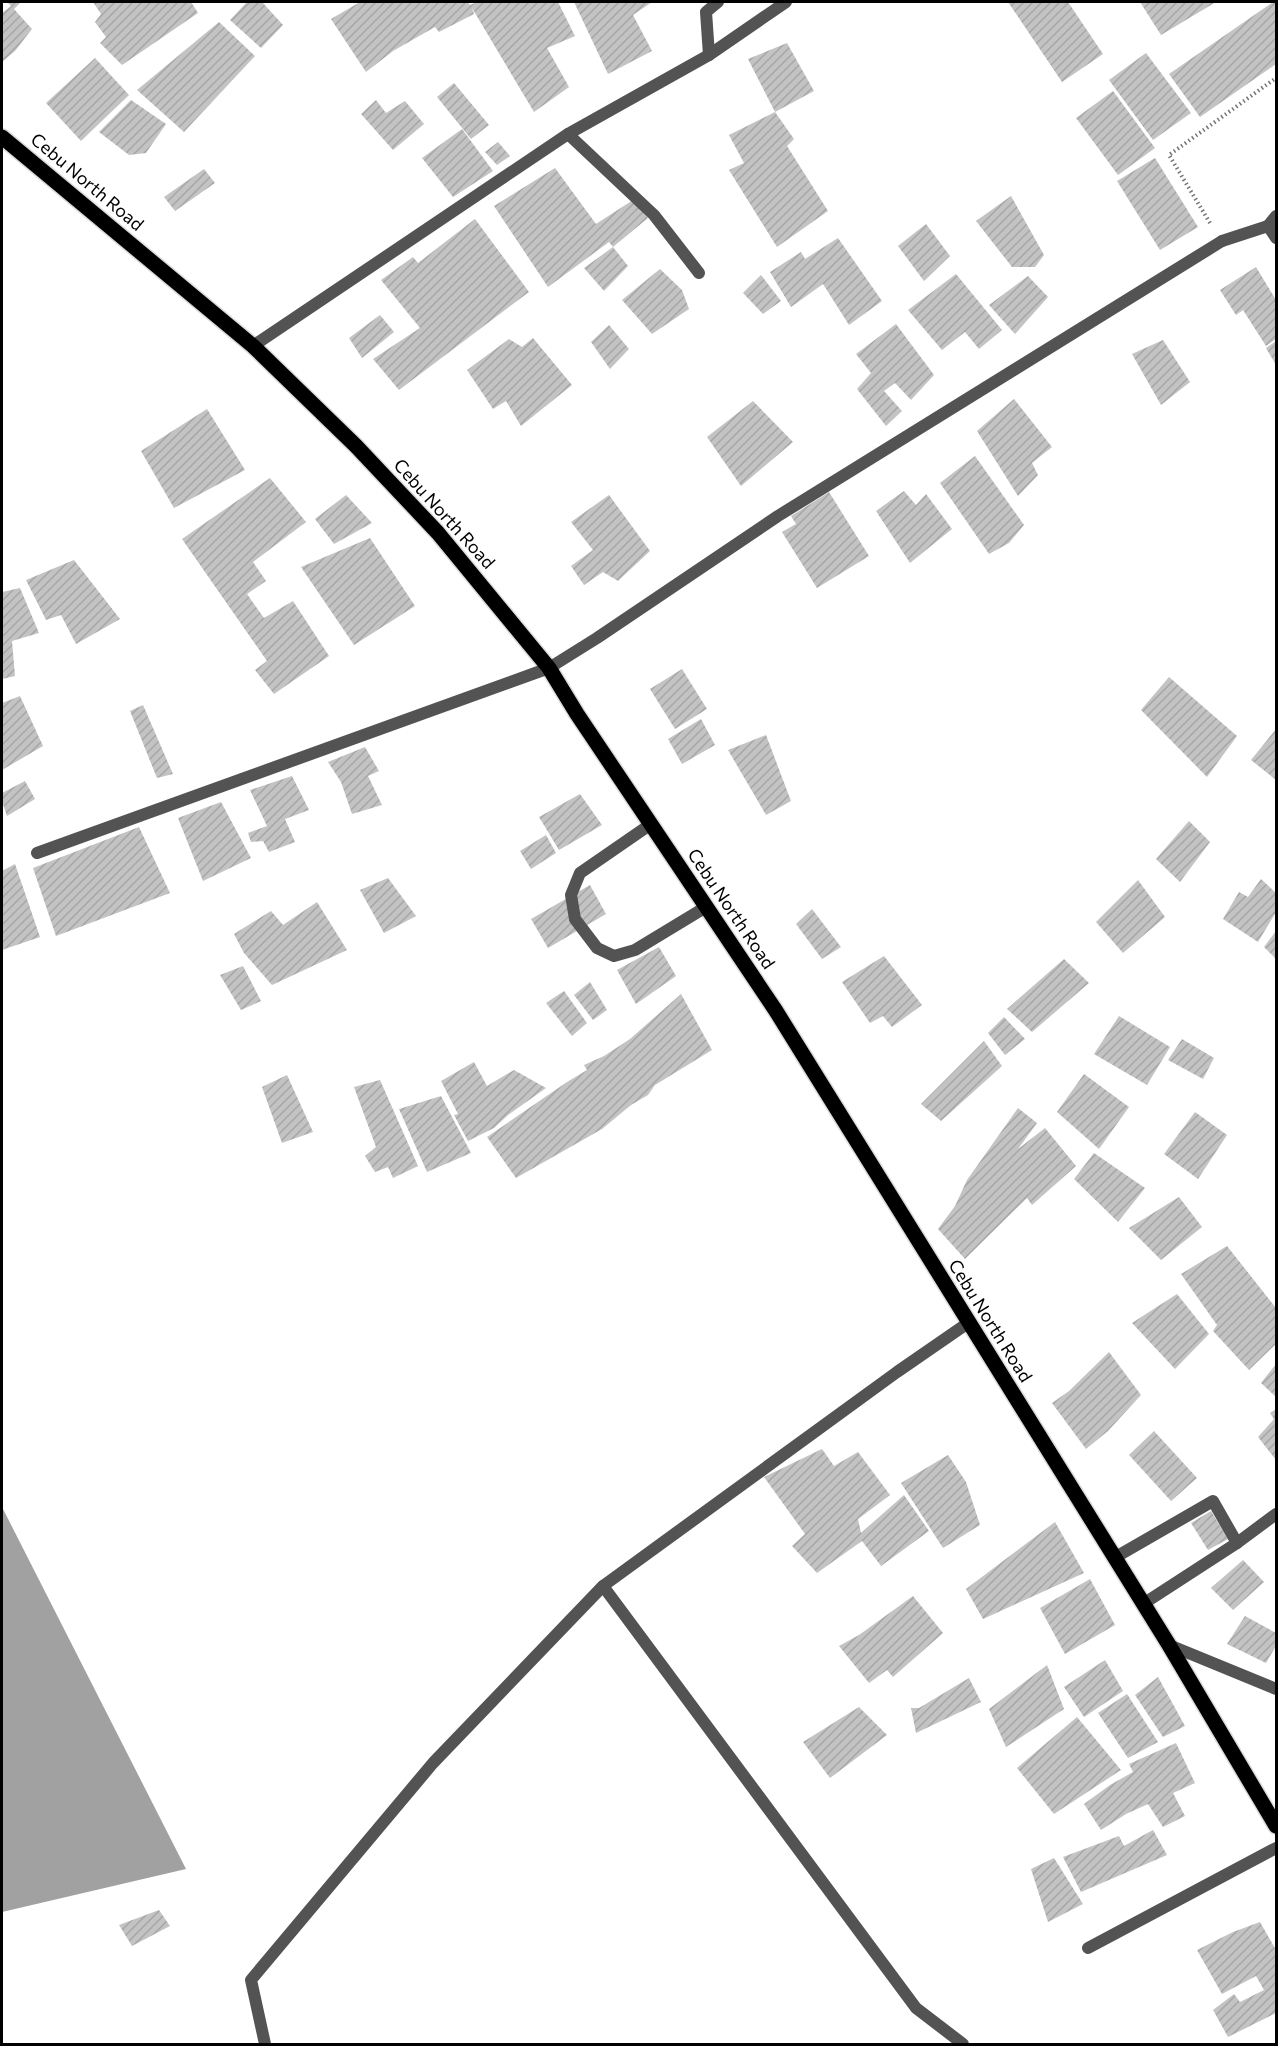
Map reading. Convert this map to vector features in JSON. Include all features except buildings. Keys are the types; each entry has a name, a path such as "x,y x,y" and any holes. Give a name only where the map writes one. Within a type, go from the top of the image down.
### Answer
{"main road":[{"name":"Cebu North Road","path":"2,137 253,346 356,446 438,533 549,668 577,714 776,1011 1169,1645 1276,1826"}],"street":[{"path":"709,55 706,12 718,2"},
{"path":"253,346 568,134 709,55 786,2"},
{"path":"568,134 654,215 699,273"},
{"path":"37,853 549,668 778,516 1222,241 1273,221 1276,238"},
{"path":"651,824 580,873 571,895 575,919 597,948 614,956 635,950 706,907"},
{"path":"265,2044 251,1980 433,1763 603,1586 968,1323"},
{"path":"1114,1558 1213,1501 1237,1543"},
{"path":"1143,1604 1237,1543 1276,1514"},
{"path":"603,1586 916,2008 963,2044"},
{"path":"1169,1645 1276,1689"},
{"path":"1088,1948 1276,1848"}],"path":[{"path":"1222,241 1168,156 1276,78"}],"shaded area":[{"path":"2,1507 186,1869 2,1912"}]}
